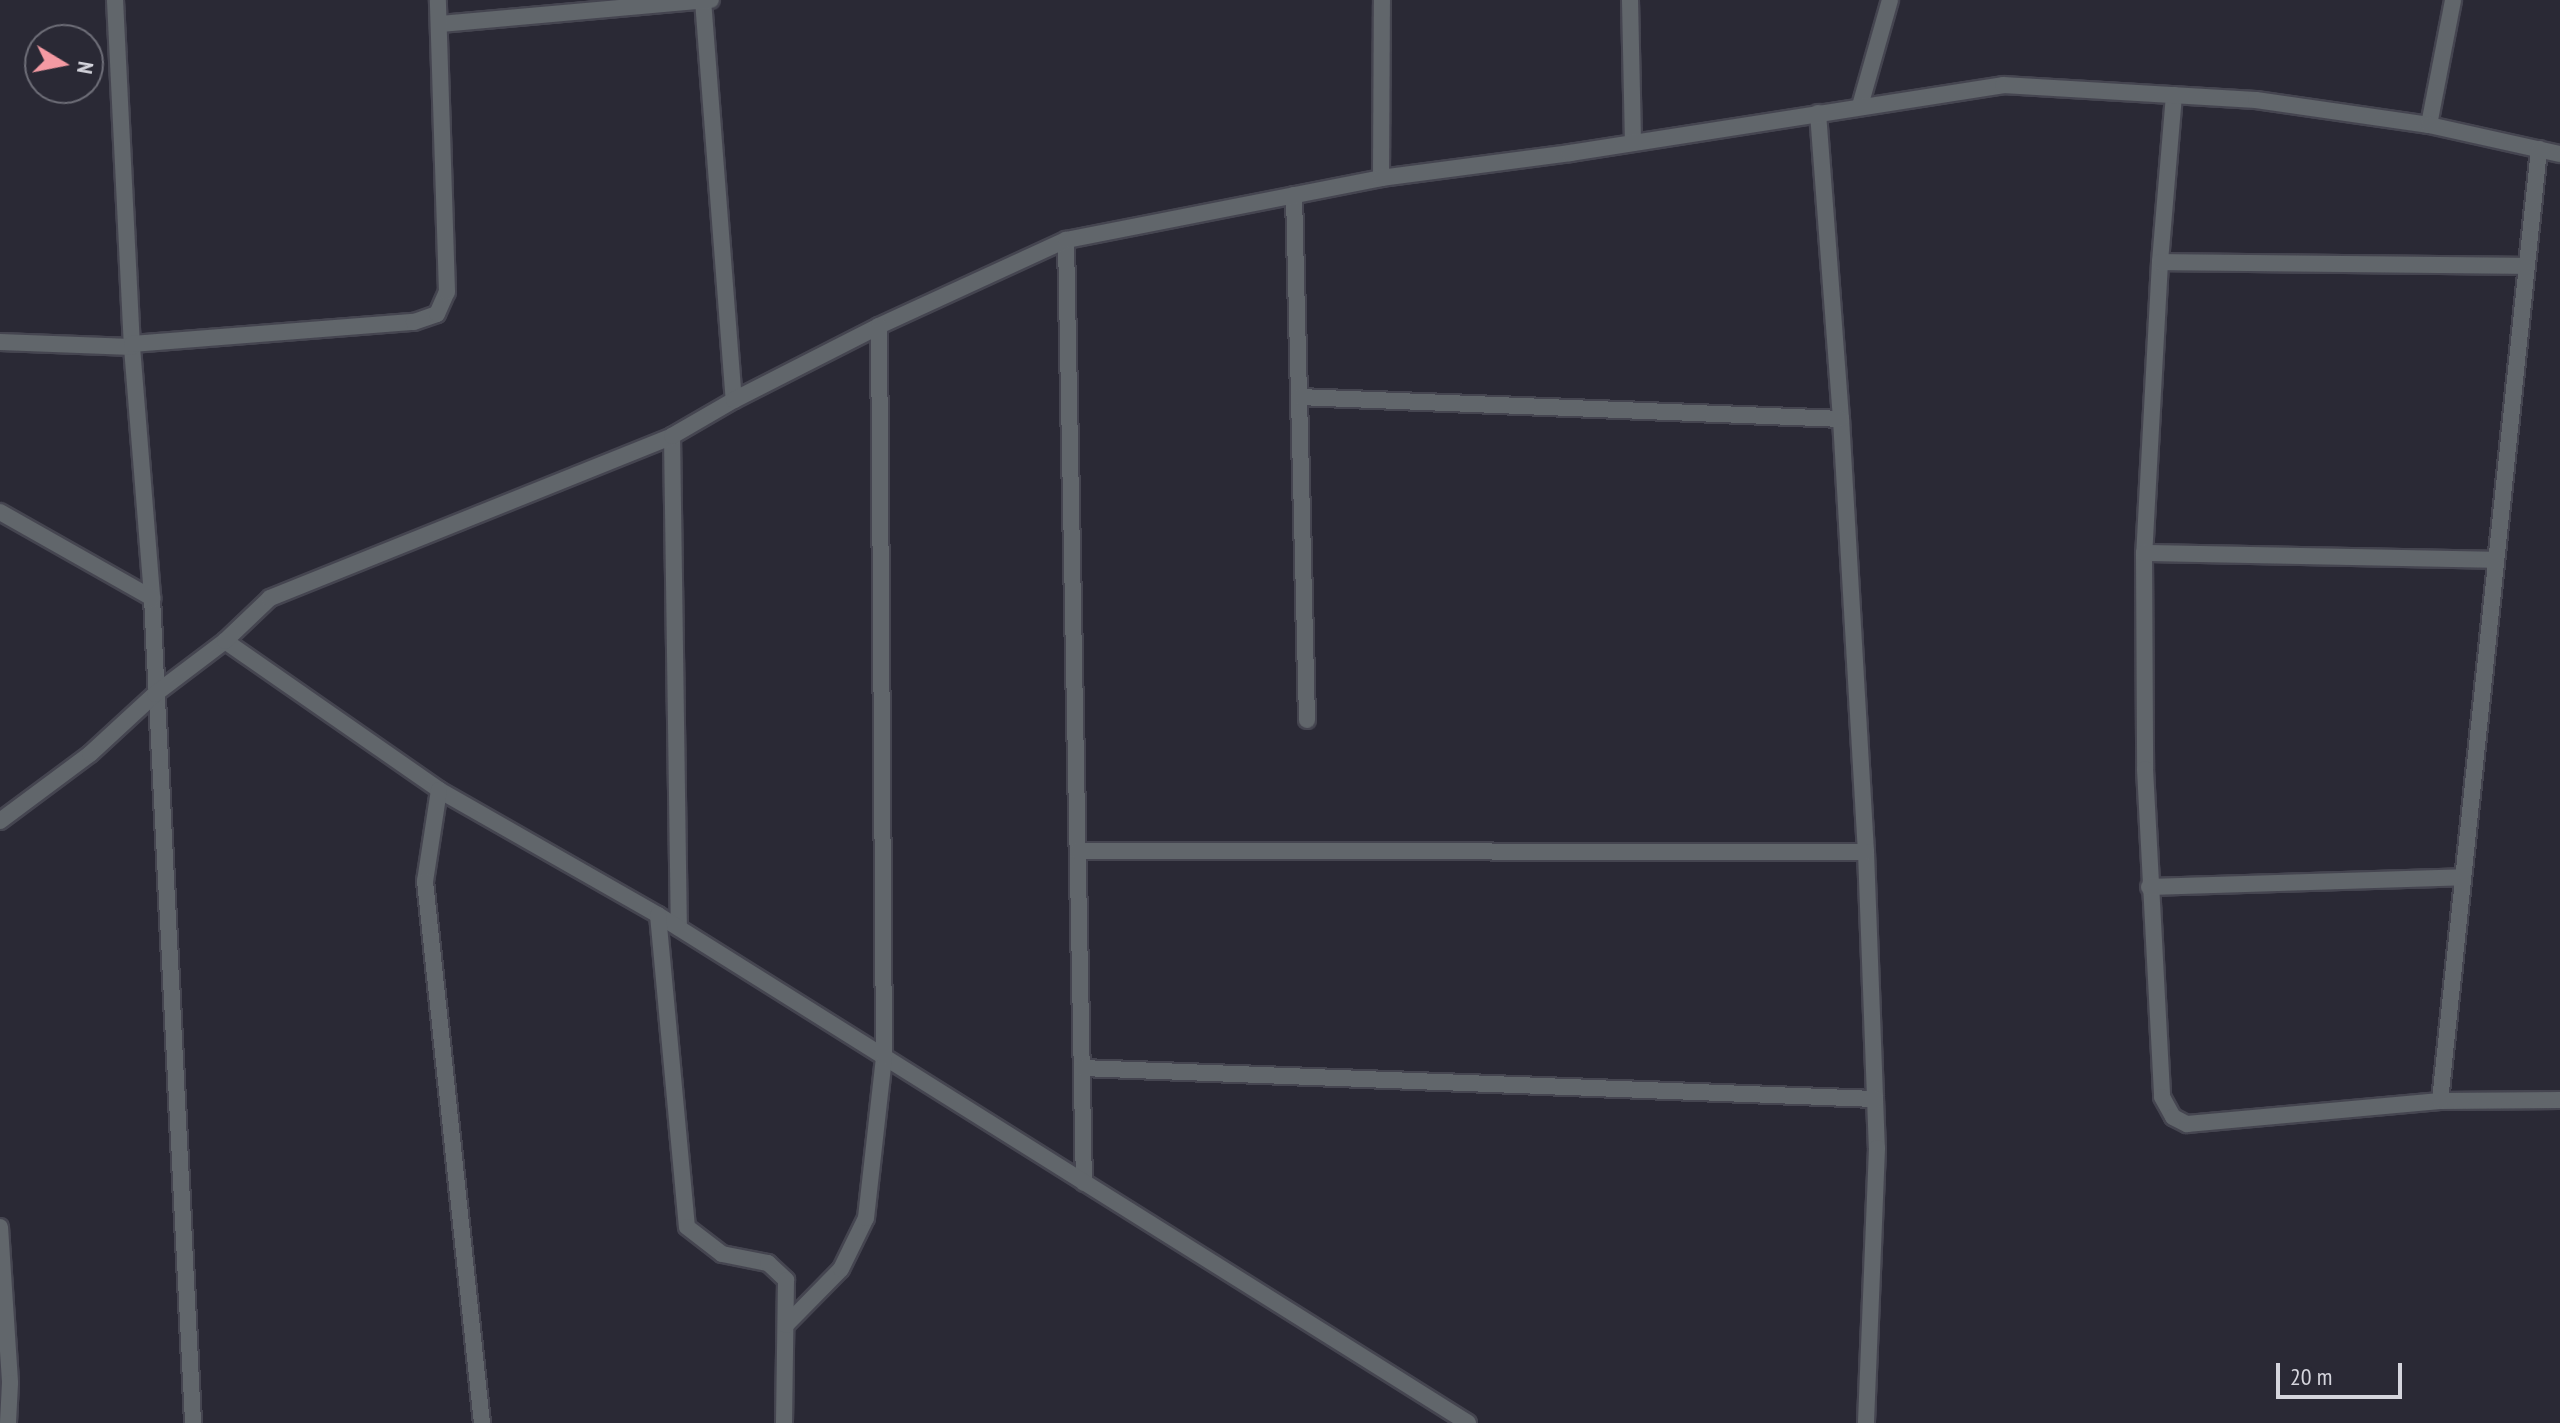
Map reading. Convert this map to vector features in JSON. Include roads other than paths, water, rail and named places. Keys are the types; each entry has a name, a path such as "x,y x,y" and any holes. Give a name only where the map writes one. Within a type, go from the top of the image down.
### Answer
{"street":[{"path":"115,0 132,345 152,598 193,1423"},
{"path":"0,342 132,345 414,322 437,314 447,292 438,0"},
{"path":"703,0 734,400"},
{"path":"440,24 711,0"},
{"path":"1381,178 1382,0"},
{"path":"1630,0 1633,143"},
{"path":"1860,106 1890,0"},
{"path":"2429,125 2453,0"},
{"path":"0,821 90,754 155,694 225,641 270,598 672,436 734,400 879,326 1066,240 1381,178 1633,143 2003,85 2256,100 2429,125 2560,154"},
{"path":"2174,95 2160,262 2144,553 2149,887 2162,1097 2173,1117 2187,1124 2440,1101 2560,1100"},
{"path":"1818,113 1841,419 1866,852 1877,1148 1866,1423"},
{"path":"2440,1101 2539,149"},
{"path":"1294,195 1307,720"},
{"path":"1066,240 1084,1183"},
{"path":"2160,262 2527,266"},
{"path":"786,1325 841,1269 866,1218 884,1057 879,326"},
{"path":"1299,397 1841,419"},
{"path":"672,436 679,928"},
{"path":"0,512 152,598"},
{"path":"2144,553 2496,560"},
{"path":"225,641 439,790 658,915 1468,1423"},
{"path":"439,790 425,881 482,1423"},
{"path":"1078,851 1866,852"},
{"path":"2149,887 2463,877"},
{"path":"658,915 687,1227 722,1254 768,1263 786,1280 784,1423"},
{"path":"1082,1068 1875,1099"},
{"path":"0,1227 8,1423"}]}
